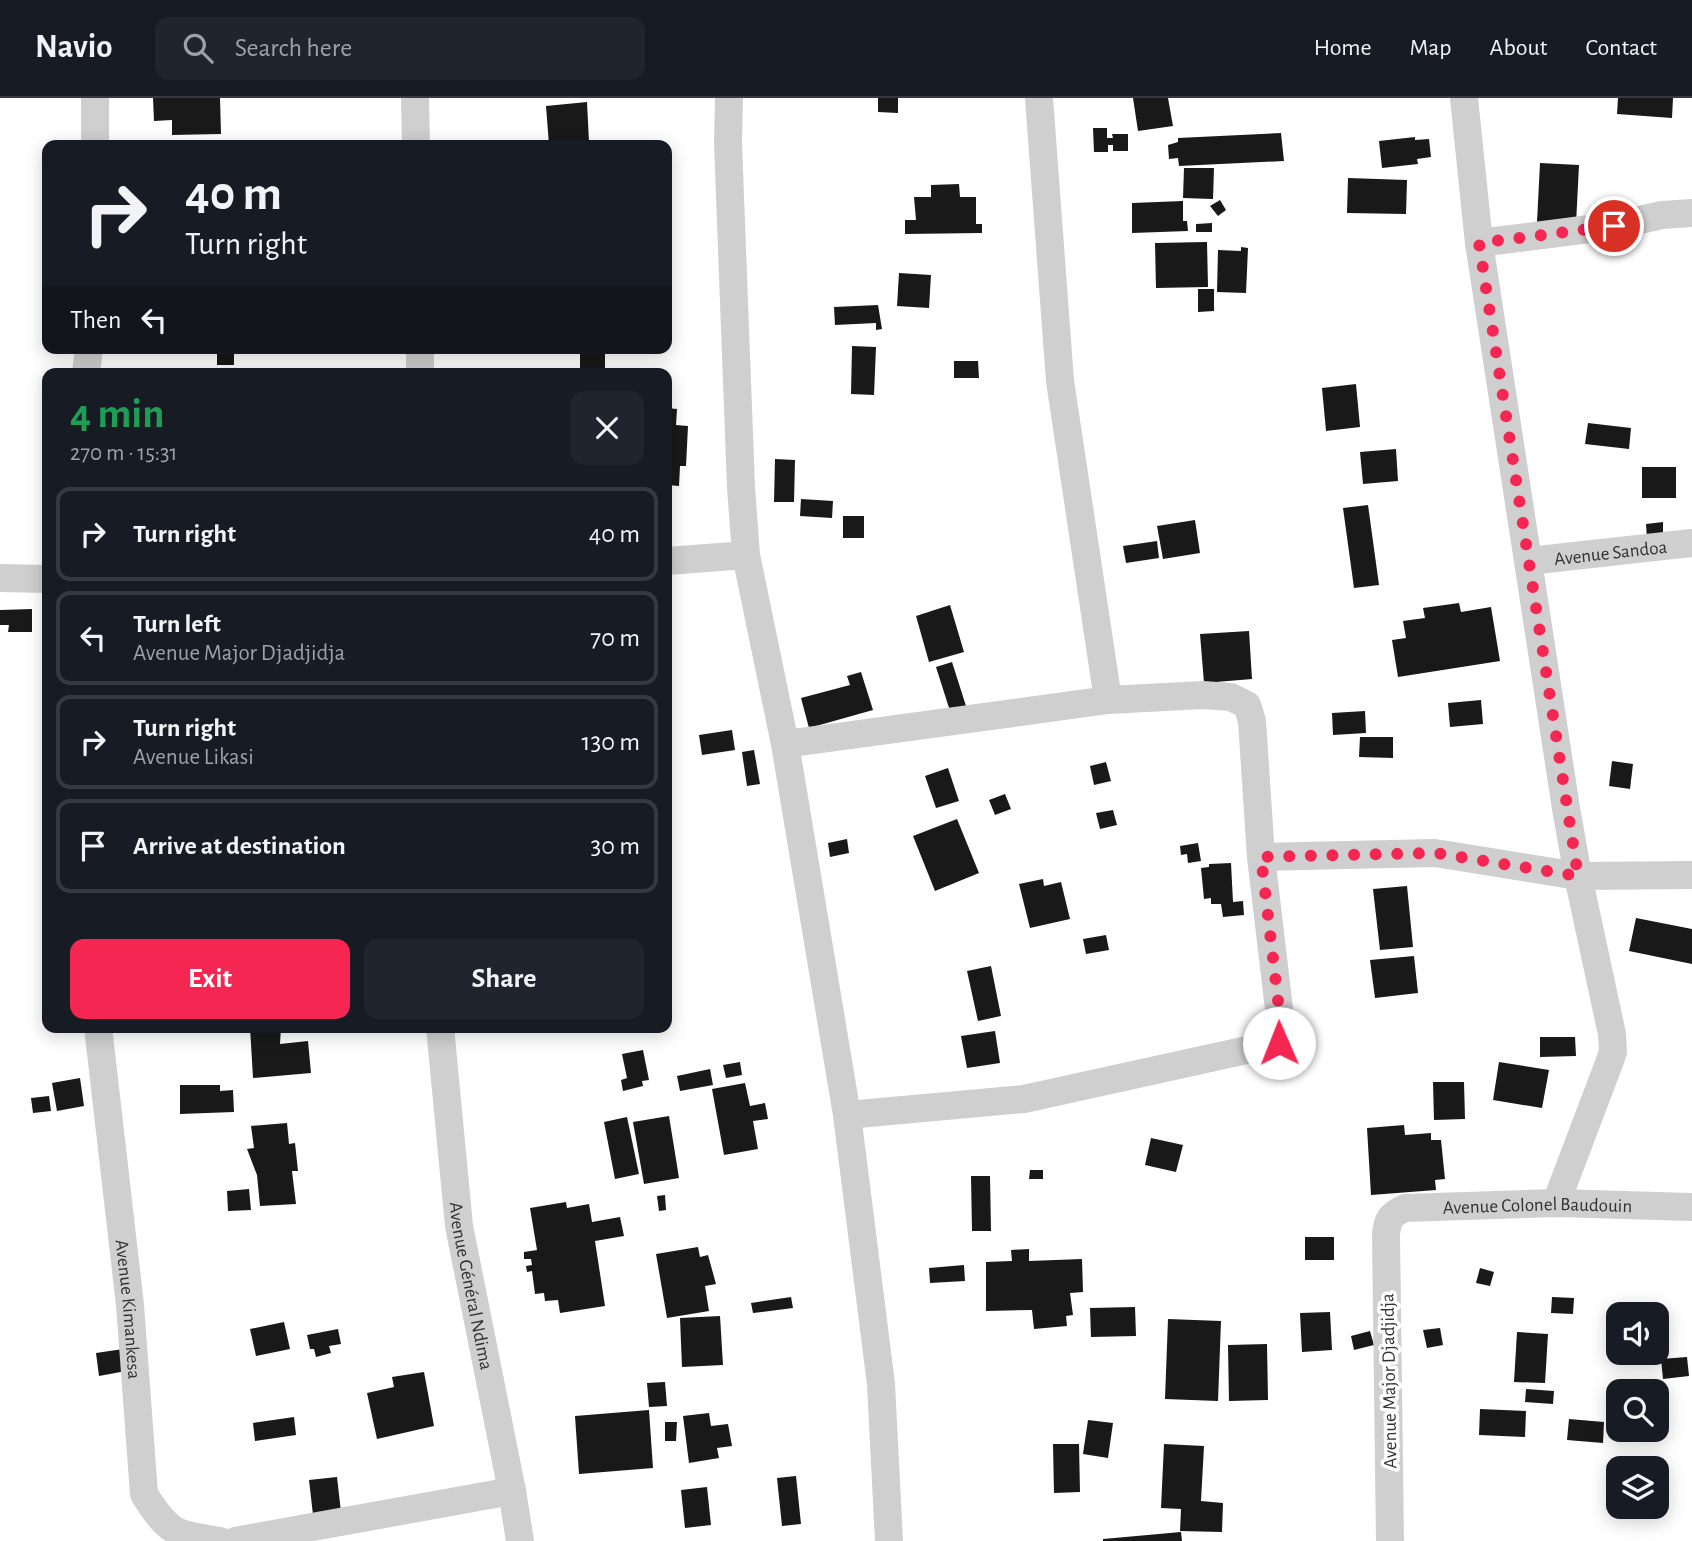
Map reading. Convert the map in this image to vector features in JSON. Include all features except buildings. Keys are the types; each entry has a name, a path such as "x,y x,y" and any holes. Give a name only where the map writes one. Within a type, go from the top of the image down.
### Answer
{"street":[{"path":"95,140 96,98"},
{"path":"415,98 416,140"},
{"path":"729,98 728,143 746,555 785,744 847,1115 881,1384 889,1541"},
{"path":"1040,98 1060,381 1108,700"},
{"path":"1464,98 1479,243 1578,876 1610,1023 1613,1052 1556,1203"},
{"path":"1479,243 1588,230 1662,215 1692,213"},
{"name":"Avenue Sandoa","path":"1529,561 1692,543"},
{"path":"672,561 746,555"},
{"path":"0,578 42,579"},
{"path":"785,744 1108,700 1203,695 1231,697 1247,705 1252,721 1261,857 1282,1034 1279,1043 1024,1099 847,1115"},
{"path":"1261,857 1435,853 1578,876 1692,874"},
{"name":"Avenue Kimankesa","path":"99,1033 130,1305 144,1494 160,1519 182,1535 220,1541"},
{"name":"Avenue Général Ndima","path":"441,1033 459,1226 520,1541"},
{"name":"Avenue Colonel Baudouin","path":"1387,1221 1393,1213 1405,1208 1556,1203 1692,1207"},
{"name":"Avenue Major Djadjidja","path":"1387,1221 1390,1541"},
{"path":"235,1541 512,1491"}],"route":[{"path":"1279,1043 1282,1034 1261,857 1435,853 1578,876 1479,243 1614,226"}]}
